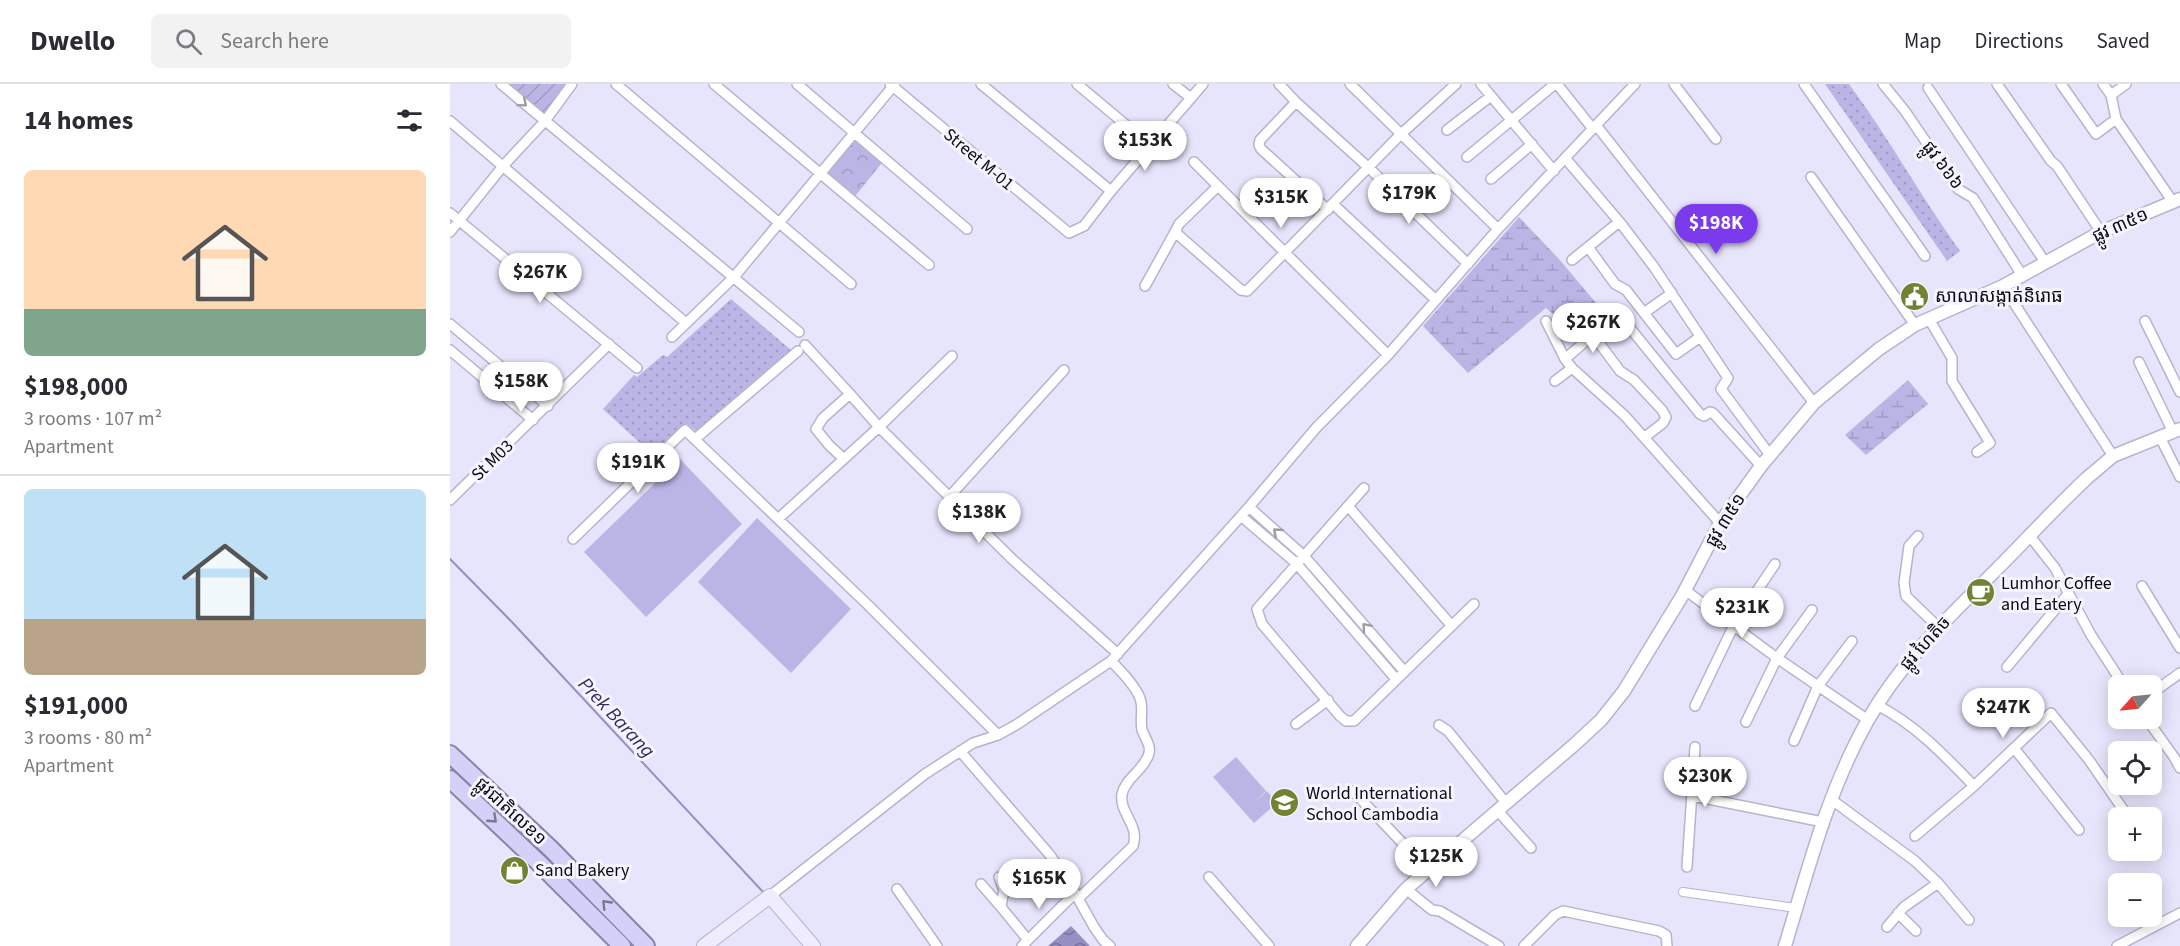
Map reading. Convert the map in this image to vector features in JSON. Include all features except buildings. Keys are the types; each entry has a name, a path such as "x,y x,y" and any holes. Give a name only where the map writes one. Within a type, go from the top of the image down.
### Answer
{"highway":[{"name":"ផ្លូវជាតិលេខ១","path":"450,754 551,849 646,946"},
{"name":"ផ្លូវជាតិលេខ១","path":"450,779 622,946"}],"main road":[{"path":"704,946 770,896 813,946"}],"street":[{"path":"501,84 799,332"},
{"path":"450,232 503,166 545,121 572,84"},
{"path":"616,84 851,284"},
{"path":"714,84 929,265"},
{"path":"797,84 967,229"},
{"path":"981,84 1111,191 1203,84"},
{"path":"1077,84 1150,145"},
{"path":"1173,84 1191,98"},
{"path":"1279,84 1370,168 1468,264"},
{"path":"1350,84 1498,229"},
{"path":"1175,232 1245,291 1370,168 1400,135 1456,84"},
{"path":"1481,84 1554,171"},
{"path":"1467,158 1556,84 1594,127 1814,403"},
{"path":"1674,84 1716,139"},
{"path":"1804,84 1925,256"},
{"name":"ផ្លូវ ៦៦៦","path":"1883,84 1905,111 1958,189 1973,198 2022,275"},
{"path":"1997,84 2051,161 2057,166 2101,232"},
{"path":"2061,84 2096,134 2116,119"},
{"path":"2103,84 2111,95 2116,119 2176,200"},
{"path":"2111,95 2127,84"},
{"path":"672,337 735,277 892,85"},
{"name":"Street M-01","path":"892,85 1069,233 1084,226 1111,191"},
{"path":"770,896 925,774 973,743 998,735 1016,725 1115,658 1316,428 1388,356 1498,229 1633,85"},
{"path":"1928,88 2045,262"},
{"path":"1447,130 1491,96"},
{"path":"1296,102 1260,140 1259,145 1436,300"},
{"path":"450,121 686,323"},
{"path":"1491,178 1532,144"},
{"path":"1566,159 1619,222 1672,293 1728,378 1720,389 1770,455"},
{"path":"1194,162 1388,356"},
{"path":"1810,177 1915,326"},
{"path":"1145,286 1179,224 1218,186"},
{"name":"ផ្លូវ ៣៥១","path":"1357,946 1409,887 1601,720 1624,691 1684,593 1720,523 1761,466 1814,403 1879,349 1915,326 2003,286 2101,232 2176,200"},
{"path":"450,213 637,368"},
{"path":"1572,260 1619,222"},
{"path":"1588,247 1615,284 1626,290 1676,354 1700,337"},
{"path":"2003,286 2113,456"},
{"path":"1644,314 1672,293"},
{"path":"1617,312 1700,414 1704,416 1710,412 1713,413 1761,466"},
{"path":"1929,319 1952,358 1952,381 1990,443 1977,452"},
{"path":"1546,321 1572,368 1645,437 1720,523"},
{"path":"2145,321 2180,392"},
{"path":"450,324 548,406"},
{"path":"1565,359 1602,327"},
{"path":"1594,336 1620,372 1634,380 1666,417 1663,423 1645,437"},
{"name":"St M03","path":"450,500 609,344"},
{"path":"695,439 801,348 850,394 879,428 1115,658 1141,702 1142,730 1149,743 1150,751 1147,760 1130,778 1122,792 1122,803 1136,837 1133,846 1025,943 1002,907 981,884"},
{"path":"450,350 533,420"},
{"path":"778,519 879,428 952,356"},
{"path":"2139,362 2177,431"},
{"path":"1555,381 1572,368"},
{"path":"950,496 1064,370"},
{"path":"844,459 816,429 824,418 850,394"},
{"path":"573,539 685,430 918,654 998,735"},
{"name":"ផ្លូវ ហៃតិច","path":"1785,946 1823,822 1849,758 1868,720 1896,676 1938,627 2087,478 2113,456 2177,431"},
{"path":"2160,437 2180,477"},
{"path":"1364,488 1257,609 1258,617 1340,716 1346,721 1354,721 1474,604"},
{"path":"1348,506 1451,625"},
{"path":"1249,507 1304,556 1404,671"},
{"path":"1241,516 1296,563 1396,679"},
{"path":"2029,535 2055,568 2068,594 2117,675"},
{"path":"1918,536 1909,546 1904,583 1906,596 1938,627"},
{"path":"1695,706 1734,625 1774,564"},
{"path":"2142,586 2180,648"},
{"path":"1684,593 1710,614 1716,614 1734,625 1777,658 1868,720"},
{"path":"2007,667 2068,594"},
{"path":"1746,722 1777,658 1812,610"},
{"path":"1794,741 1818,686 1852,640"},
{"path":"2162,686 2180,673"},
{"path":"1296,724 1328,700"},
{"path":"1877,705 1913,726 1933,743 1974,786"},
{"path":"1915,836 1974,786 2050,713 2089,760 2121,807"},
{"path":"1439,725 1448,731 1531,848"},
{"path":"2155,729 2177,755 2180,768"},
{"path":"1687,867 1695,747"},
{"path":"2014,748 2079,830"},
{"path":"960,752 1050,855 1102,940 1110,946"},
{"path":"1353,791 1428,870"},
{"path":"1693,796 1823,822"},
{"path":"1832,800 1898,847 1938,883 1969,920"},
{"path":"999,877 1004,890 1002,907"},
{"path":"1209,877 1269,946"},
{"path":"1887,927 1898,913 1938,883"},
{"path":"1409,887 1432,910 1440,911 1499,946"},
{"path":"897,889 937,946"},
{"path":"1683,892 1796,908"},
{"path":"1524,946 1555,915 1563,911 1659,931 1666,935 1667,946"},
{"path":"1898,913 1916,931"},
{"path":"2117,946 2180,913"}],"green space":[{"path":"501,84 572,84 545,121"},
{"path":"1825,84 1849,84 1864,104 1960,251 1947,261"},
{"path":"854,132 885,159 852,200 821,174"},
{"path":"1519,217 1559,259 1601,309 1569,328 1546,308 1468,373 1423,326"},
{"path":"731,299 791,350 698,433 687,424 651,453 603,409 634,375 637,377 663,355 667,357"},
{"path":"1908,380 1928,404 1866,455 1845,435"},
{"path":"680,459 742,524 646,617 584,552"},
{"path":"757,518 851,609 791,673 698,582"},
{"path":"1236,757 1266,791 1252,804 1267,791 1277,803 1254,823 1213,777"}],"water":[{"path":"1071,926 1090,946 1048,946"}],"waterway":[{"name":"Prek Barang","path":"450,559 511,621 764,893"}],"place":[{"name":"សាលាសង្កាត់និរោធ","path":"1914,296"},
{"name":"Lumhor Coffee and Eatery","path":"1980,593"},
{"name":"World International School Cambodia","path":"1285,803"},
{"name":"Sand Bakery","path":"514,870"}]}
